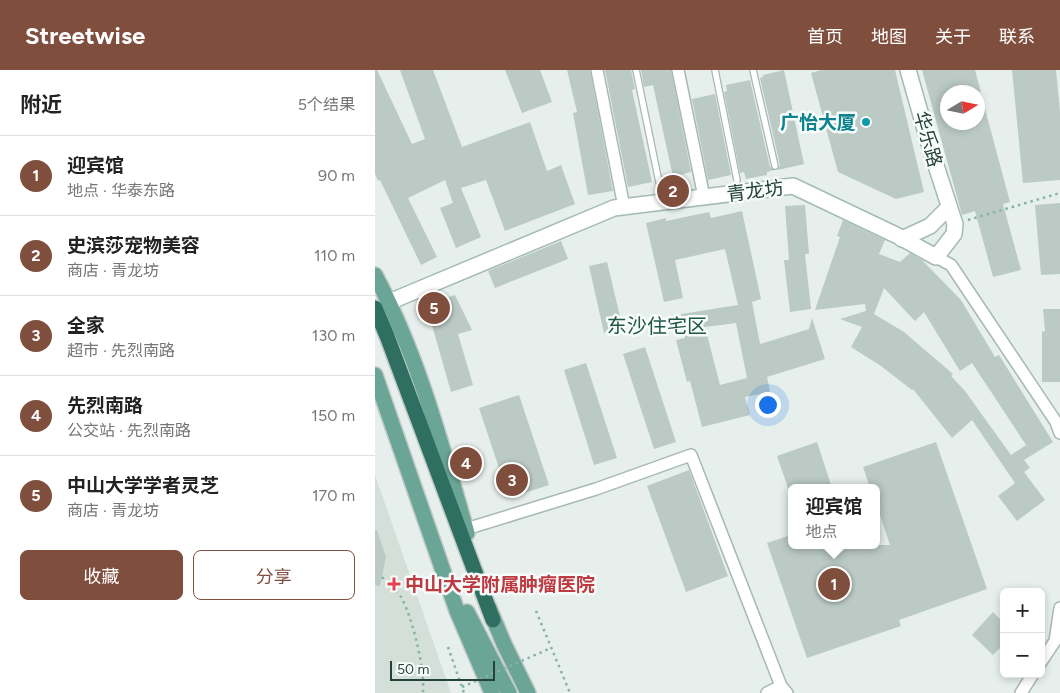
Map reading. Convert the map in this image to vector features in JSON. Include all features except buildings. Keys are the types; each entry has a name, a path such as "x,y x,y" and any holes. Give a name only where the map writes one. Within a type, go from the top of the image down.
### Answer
{"highway":[{"path":"375,308 493,620"}],"main road":[{"path":"375,274 389,302 415,366 493,620 528,693"},
{"path":"375,374 457,611 492,693"},
{"path":"437,553 509,693"}],"street":[{"path":"597,70 624,207"},
{"path":"678,70 704,197"},
{"name":"华乐路","path":"908,70 955,224"},
{"name":"青龙坊","path":"389,302 614,208 793,186 951,265 1056,422 1060,433"},
{"path":"902,239 930,226 949,207"},
{"path":"936,257 954,234 955,224"},
{"path":"466,529 596,489 691,455 784,689 767,693"},
{"path":"1045,656 1055,641 1060,608"},
{"path":"1021,693 1030,678"}],"lane":[{"path":"636,70 659,182"},
{"path":"715,70 737,180"},
{"path":"753,70 775,166"}],"path":[{"path":"955,224 1060,192"},
{"path":"382,577 401,597 409,617 424,683 423,693"},
{"path":"536,611 570,693"},
{"path":"448,647 464,693"},
{"path":"462,687 551,648"}],"shaded area":[{"name":"中山大学附属肿瘤医院","path":"375,475 451,693 375,693"}],"place":[{"name":"广怡大厦","path":"866,122"},
{"name":"史滨莎宠物美容","path":"673,191"},
{"name":"中山大学学者灵芝","path":"434,308"},
{"name":"先烈南路","path":"466,463"},
{"name":"全家","path":"512,480"},
{"name":"中山大学附属肿瘤医院","path":"394,584"},
{"name":"迎宾馆","path":"834,584"}],"district":[{"name":"东沙住宅区","path":"657,326"}]}
